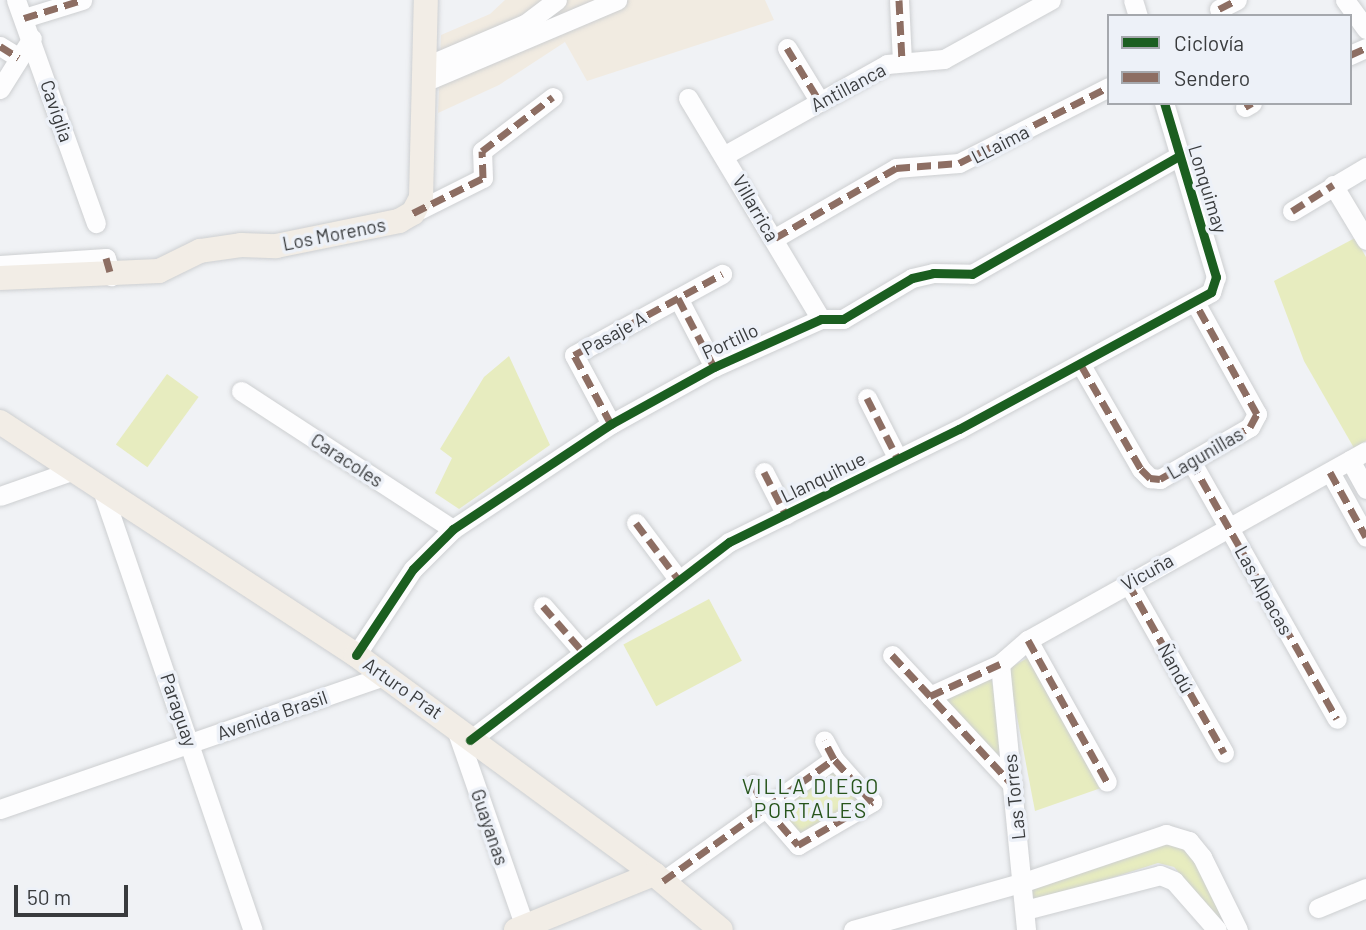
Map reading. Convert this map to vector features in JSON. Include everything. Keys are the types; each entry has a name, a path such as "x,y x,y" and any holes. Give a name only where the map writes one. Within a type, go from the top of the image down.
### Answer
{"main road":[{"path":"413,213 421,198 426,0"},
{"name":"Los Morenos","path":"0,278 109,267 159,271 200,251 241,245 276,246 399,221 413,213"},
{"name":"Arturo Prat","path":"0,422 71,471 356,654 659,878 721,930"},
{"path":"522,929 659,878"}],"street":[{"path":"20,9 82,0"},
{"path":"424,75 524,24 557,0"},
{"path":"424,75 617,0"},
{"path":"899,0 902,61"},
{"name":"Antillanca","path":"725,155 820,102 902,61 944,59 1051,0"},
{"path":"1219,9 1237,0"},
{"path":"1345,0 1366,29"},
{"name":"Caviglia","path":"20,9 96,223"},
{"path":"0,89 32,38"},
{"path":"0,46 19,58"},
{"path":"787,48 820,102"},
{"name":"LLaima","path":"775,238 896,168 960,163 1107,88"},
{"path":"413,213 482,178 482,151 553,97"},
{"name":"Villarrica","path":"688,98 775,238 821,319"},
{"name":"Lonquimay","path":"1165,105 1216,285"},
{"name":"Portillo","path":"356,654 414,569 453,529 611,424 714,367 821,319 843,319 912,278 933,273 972,274 1179,156"},
{"path":"1292,211 1366,167"},
{"path":"1334,185 1366,240"},
{"name":"Los Morenos","path":"0,265 109,267"},
{"name":"Pasaje A","path":"611,424 574,355 722,274"},
{"name":"Llanquihue","path":"462,732 584,653 729,542 1081,365 1195,302 1216,285"},
{"path":"678,298 714,367"},
{"name":"Lagunillas","path":"1081,365 1150,478 1160,479 1250,427 1257,414 1195,302"},
{"name":"Caracoles","path":"241,391 453,529"},
{"path":"867,398 898,459"},
{"path":"1358,455 1366,489"},
{"name":"Vicuña","path":"930,696 1000,664 1028,640 1358,455"},
{"name":"Las Alpacas","path":"1191,461 1337,719"},
{"path":"0,496 71,471"},
{"path":"764,472 786,514"},
{"path":"1330,472 1366,537"},
{"name":"Paraguay","path":"102,491 191,743 253,930"},
{"path":"636,523 678,579"},
{"name":"Ñandú","path":"1128,583 1224,753"},
{"path":"543,606 584,653"},
{"path":"1028,640 1107,782"},
{"path":"892,655 1013,785"},
{"name":"Las Torres","path":"1000,664 1024,882 1026,930"},
{"name":"Avenida Brasil","path":"0,809 385,676"},
{"name":"Guayanas","path":"462,732 522,929"},
{"path":"753,784 766,808 798,845 872,802 834,759 824,740"},
{"path":"659,878 766,808 834,759"},
{"path":"853,930 1024,882 1166,834 1189,841 1202,857 1238,930"},
{"path":"1025,910 1160,874 1174,881 1217,930"},
{"path":"1318,908 1366,888"}],"shaded area":[{"path":"505,0 765,0 774,20 587,81 565,42 499,85 438,113 441,35 490,14"}],"green space":[{"path":"1355,238 1366,257 1366,441 1354,448 1304,361 1274,281"},
{"path":"509,356 550,445 459,509 435,493 452,458 440,449 484,377"},
{"path":"167,374 199,397 147,467 116,444"},
{"path":"709,599 742,661 656,706 623,645"},
{"path":"1031,656 1101,788 1035,811 1008,669"},
{"path":"991,672 1003,764 941,701"},
{"path":"836,770 864,802 800,838 780,810"},
{"path":"1166,842 1179,845 1193,858 1229,930 1174,867 1158,863 1033,903 1028,886"}],"marked path":[{"path":"24,18 82,0"},
{"path":"899,0 902,61"},
{"path":"1219,9 1237,0"},
{"path":"0,46 19,58"},
{"path":"787,48 820,102"},
{"path":"1352,54 1366,48"},
{"path":"775,238 896,168 959,163 1107,88"},
{"path":"413,213 483,178 482,151 553,97"},
{"path":"1245,107 1248,105"},
{"path":"1292,211 1333,185"},
{"path":"106,258 111,276"},
{"path":"611,424 574,355 722,274"},
{"path":"678,298 714,367"},
{"path":"1081,365 1141,469 1150,478 1160,479 1250,427 1257,414 1195,302"},
{"path":"867,398 898,459"},
{"path":"1191,461 1337,719"},
{"path":"764,472 786,515"},
{"path":"1330,472 1366,537"},
{"path":"636,523 678,579"},
{"path":"1128,583 1224,753"},
{"path":"543,606 584,653"},
{"path":"1028,640 1107,782"},
{"path":"892,655 1013,785"},
{"path":"930,696 1000,664"},
{"path":"753,784 766,808 798,845 872,802 834,759 824,740"},
{"path":"663,881 834,759"}],"cycle path":[{"path":"470,740 729,542 959,429 1211,292 1216,277 1165,105"},
{"path":"356,655 413,569 453,529 611,424 714,367 821,319 843,319 912,278 933,273 972,274 1179,156"}],"district":[{"name":"VILLA DIEGO PORTALES","path":"811,798"}]}
